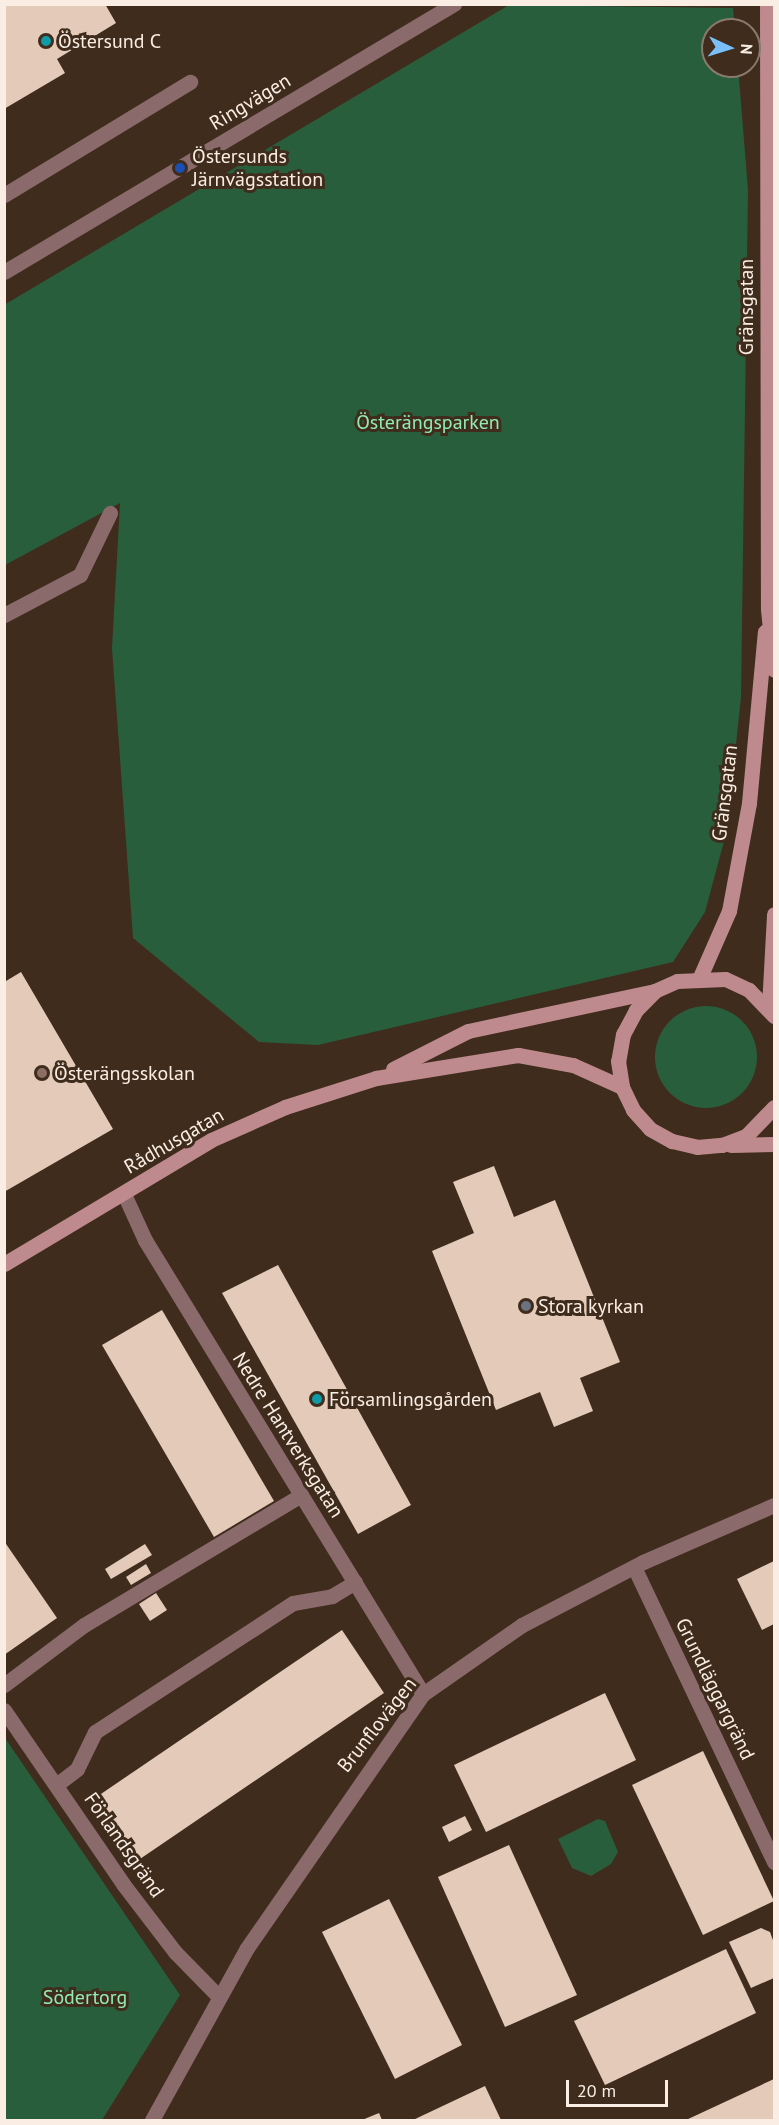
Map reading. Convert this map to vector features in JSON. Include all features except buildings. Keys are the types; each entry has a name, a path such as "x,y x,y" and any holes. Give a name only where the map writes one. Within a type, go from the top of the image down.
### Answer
{"main road":[{"name":"Gränsgatan","path":"767,4 772,148 771,609 774,670"},
{"name":"Gränsgatan","path":"700,977 729,911 749,803 771,609"},
{"path":"772,1011 774,914"},
{"name":"Rådhusgatan","path":"376,1078 468,1030 656,991 700,977"},
{"path":"700,977 725,980 749,990 772,1011"},
{"path":"656,991 636,1010 623,1034 618,1060 622,1087 633,1110 658,1133 697,1147 774,1144"},
{"name":"Rådhusgatan","path":"4,1264 211,1140 285,1107 376,1078 518,1055 573,1065 622,1087"},
{"path":"722,1145 746,1136 774,1107"}],"street":[{"name":"Ringvägen","path":"4,272 454,4"},
{"path":"4,195 190,82"},
{"path":"4,615 80,575 110,513"},
{"name":"Nedre Hantverksgatan","path":"124,1194 145,1240 423,1694"},
{"path":"4,1685 84,1625 301,1495"},
{"name":"Brunflovägen","path":"152,2121 219,1997 345,1801 423,1694 522,1626 634,1567 774,1505"},
{"name":"Grundläggargränd","path":"634,1567 774,1862"},
{"path":"56,1785 77,1769 95,1732 293,1603 332,1596 355,1582"},
{"name":"Förlandsgränd","path":"4,1710 123,1884 219,1997"}],"green space":[{"name":"Österängsparken","path":"509,5 733,8 734,18 701,18 701,78 739,78 748,190 741,697 727,830 705,912 673,962 318,1045 259,1042 133,938 112,648 120,503 5,565 4,305"},
{"path":"706,1006 735,1014 749,1028 757,1057 749,1086 735,1100 706,1108 677,1100 663,1086 655,1057 663,1028 677,1014"},
{"name":"Södertorg","path":"5,1738 180,1995 102,2120 5,2120"},
{"path":"598,1819 605,1821 618,1852 611,1864 591,1876 572,1868 558,1839"}],"place":[{"name":"Östersund C","path":"46,41"},
{"name":"Östersunds Järnvägsstation","path":"180,168"},
{"name":"Österängsskolan","path":"42,1073"},
{"name":"Stora kyrkan","path":"526,1306"},
{"name":"Församlingsgården","path":"317,1399"}]}
